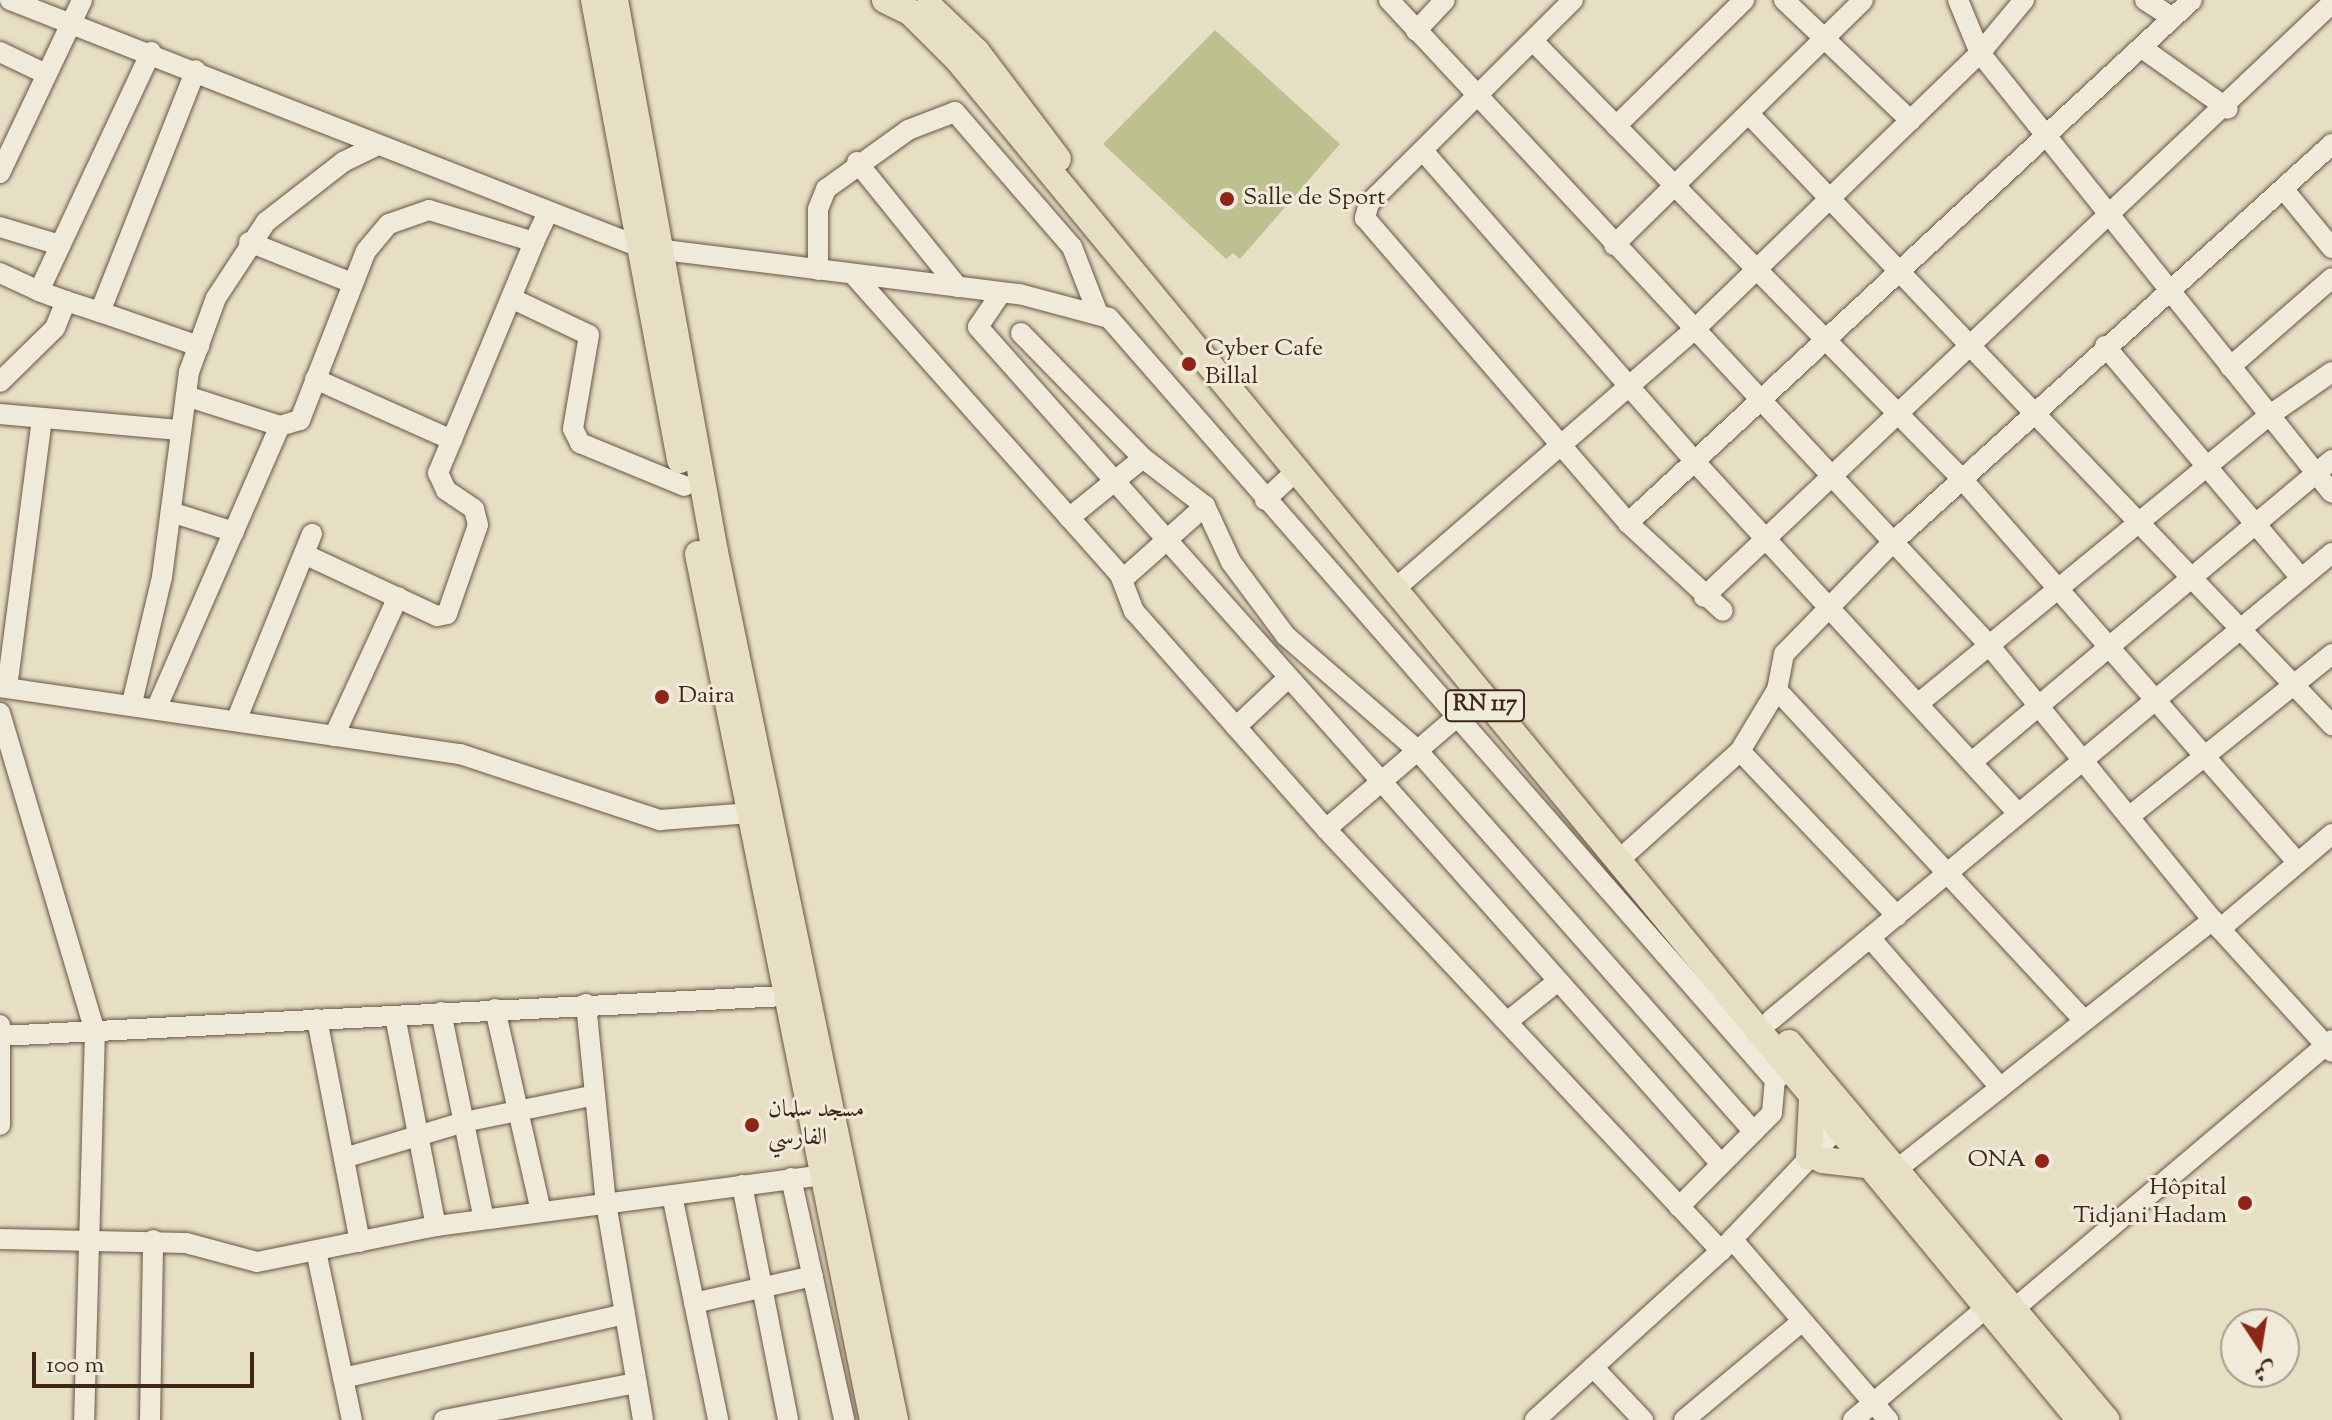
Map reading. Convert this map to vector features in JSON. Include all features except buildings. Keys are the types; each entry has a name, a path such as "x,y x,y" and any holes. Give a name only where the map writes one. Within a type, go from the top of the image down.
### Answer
{"main road":[{"path":"594,0 650,249 759,812 834,1173 873,1420"},
{"path":"615,0 685,486 759,812 785,996 834,1173 895,1420"},
{"name":"RN 117","path":"885,0 910,12 958,60 1293,474 1469,706 1782,1075 1896,1170 2106,1420"},
{"name":"RN 117","path":"921,0 977,52 1404,581 1771,1020 1853,1137 2080,1420"},
{"path":"1812,1099 1813,1160 1853,1137"}],"street":[{"path":"0,13 9,0 151,52 547,214 650,249 958,287 1097,311"},
{"path":"1,167 82,0"},
{"path":"1389,0 1693,331 1764,402 1989,645 2217,924 2329,1046 2015,1308"},
{"path":"1416,31 1445,0"},
{"path":"1573,0 1481,99 1369,203 1365,218 1628,523 1704,597 1723,611"},
{"path":"1616,126 1744,0"},
{"path":"1784,0 1830,38 1911,121"},
{"path":"1614,245 1672,186 1830,38 1863,0"},
{"path":"1958,0 1980,53 2049,135 2267,417 2332,493"},
{"path":"1404,581 1565,447 1693,331 1750,270 1980,53 2024,0"},
{"path":"2145,0 2173,18"},
{"path":"1628,523 1764,402 1825,341 2192,0"},
{"path":"1704,597 1836,479 1970,346 2228,109 2325,5"},
{"path":"1533,41 1750,270 1902,416 1962,479 2155,698 2207,751 2298,863"},
{"path":"2142,48 2228,109"},
{"path":"0,52 46,74"},
{"path":"39,291 151,52"},
{"path":"100,312 196,70"},
{"path":"818,270 821,197 857,162 942,113 959,114 1072,247 1097,311 1265,500 1469,706 1326,829"},
{"path":"1749,114 1970,346 2035,408 2332,725"},
{"path":"1629,851 1740,751 1777,690 1784,654 1893,542 2035,408 2285,191 2332,144"},
{"path":"132,703 171,512 186,396 199,346 249,242 314,182 378,145"},
{"path":"1424,152 1632,384 1695,462 1771,539 2017,812"},
{"path":"857,162 958,287"},
{"path":"2285,191 2332,248"},
{"path":"186,396 280,426 300,420 352,283 375,237 409,214 458,214 534,242"},
{"path":"304,554 445,616 478,525 474,509 440,483 452,440 547,214"},
{"path":"0,227 60,245"},
{"path":"249,242 352,283"},
{"path":"0,273 66,301 199,346"},
{"path":"853,274 1123,579 1134,611 1326,829 1679,1207 1726,1245 1801,1322 1888,1420"},
{"path":"2230,367 2332,278"},
{"path":"1001,293 978,327 1721,1164"},
{"path":"511,298 589,335 573,429 580,443 685,486"},
{"path":"0,382 55,328 66,301"},
{"path":"1021,333 1143,458 1205,506 1231,562 1286,636 1417,750 1754,1132"},
{"path":"2105,346 2301,578"},
{"path":"1919,703 2267,417 2324,392 2332,372"},
{"path":"315,379 452,440"},
{"path":"0,414 181,430"},
{"path":"42,418 4,687 132,703 499,763 660,820 759,812"},
{"path":"157,707 280,426"},
{"path":"1069,518 1143,458"},
{"path":"1972,762 2332,460"},
{"path":"1265,500 1293,474"},
{"path":"1123,579 1205,506"},
{"path":"171,512 234,532"},
{"path":"236,721 312,534"},
{"path":"1771,1020 1872,940 1944,873 2082,757 2332,553"},
{"path":"334,736 398,597"},
{"path":"2130,816 2207,751 2332,654"},
{"path":"1236,727 1288,678"},
{"path":"1777,690 2084,1020"},
{"path":"0,713 95,1031 92,1239 84,1420"},
{"path":"1740,751 1897,916"},
{"path":"1896,1170 2084,1020 2217,924 2332,834"},
{"path":"1872,940 1999,1086"},
{"path":"1507,1022 1558,981"},
{"path":"0,1125 1,1032 95,1031 785,996"},
{"path":"586,1004 606,1203 643,1420"},
{"path":"495,1009 541,1211"},
{"path":"441,1012 484,1219"},
{"path":"395,1016 436,1226"},
{"path":"317,1019 360,1242"},
{"path":"1679,1207 1754,1132 1777,1104 1782,1075"},
{"path":"344,1158 464,1122 595,1095"},
{"path":"1535,1420 1726,1245 1813,1160 1853,1137"},
{"path":"0,1239 153,1240 257,1262 436,1226 834,1173"},
{"path":"791,1178 844,1420"},
{"path":"742,1185 788,1420"},
{"path":"672,1195 718,1420"},
{"path":"150,1420 153,1240"},
{"path":"316,1251 352,1420"},
{"path":"694,1303 813,1276"},
{"path":"1853,1420 1987,1307"},
{"path":"343,1378 624,1314"},
{"path":"1684,1420 1801,1322"},
{"path":"1593,1367 1643,1420"},
{"path":"444,1420 636,1383"}],"green space":[{"name":"Salle de Sport","path":"1215,30 1340,144 1240,259 1233,253 1226,259 1103,144"}],"place":[{"name":"Salle de Sport","path":"1227,199"},
{"name":"Cyber Cafe Billal","path":"1189,364"},
{"name":"Daira","path":"662,697"},
{"name":"مسجد سلمان الفارسي","path":"752,1125"},
{"name":"ONA","path":"2042,1161"},
{"name":"Hôpital Tidjani Hadam","path":"2245,1203"}]}
